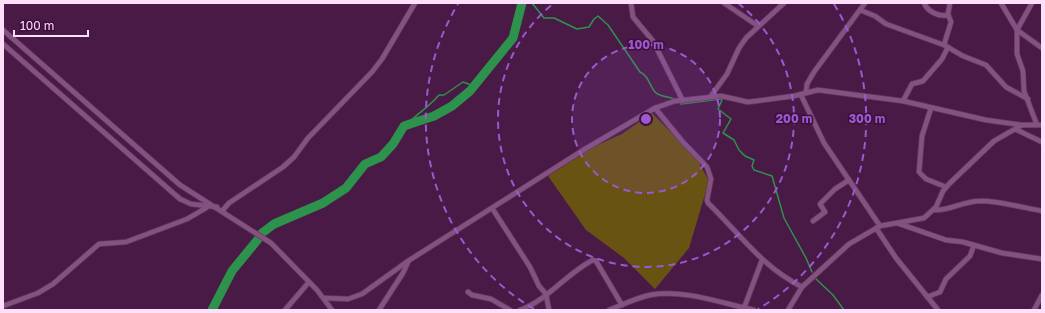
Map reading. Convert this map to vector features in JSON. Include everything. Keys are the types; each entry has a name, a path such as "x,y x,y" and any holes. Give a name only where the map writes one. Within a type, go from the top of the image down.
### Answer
{"street":[{"path":"222,211 229,203 283,168 294,157 308,138 379,64 415,3"},
{"path":"631,3 633,18 653,41 684,100"},
{"path":"724,3 758,26"},
{"path":"711,96 727,74 743,42 758,26 784,3"},
{"path":"865,3 814,72 804,93 824,143 849,180 896,258 938,310"},
{"path":"924,3 927,9 940,15 948,15"},
{"path":"903,101 912,84 923,81 942,59 951,22 948,15 950,3"},
{"path":"1001,3 1017,30 1033,44 1042,48"},
{"path":"324,298 339,300 355,298 408,261 492,208 655,108 671,102 711,96 726,97 748,102 818,90 834,91 903,101 979,119 1022,125 1039,125 1024,91 1023,71 1017,54 1017,30 1032,3"},
{"path":"860,10 875,16 886,24 946,46 963,56 986,65 1006,87 1023,97 1028,98"},
{"path":"3,30 167,175 187,190 217,207 265,238 324,298 332,310"},
{"path":"3,44 180,199 191,204 217,207"},
{"path":"655,108 682,142 708,167 711,179 707,200 708,203 762,260 785,278 802,287"},
{"path":"931,108 922,136 919,172 926,179 946,187"},
{"path":"788,310 802,287 849,244 878,227 896,222 924,218 934,210 946,187 994,141 1022,125"},
{"path":"1015,129 1042,142"},
{"path":"813,221 825,212 820,204 835,189 849,180"},
{"path":"934,210 944,210 962,203 979,201 1042,211"},
{"path":"3,306 38,292 53,284 99,244 126,242 188,219 207,207"},
{"path":"492,208 530,267 539,286 546,294 549,310"},
{"path":"896,222 946,240 974,245 1002,253 1042,259"},
{"path":"927,297 940,292 946,279 970,256 974,245"},
{"path":"520,310 529,307 579,267 593,260 596,261 622,305"},
{"path":"744,308 762,260"},
{"path":"379,310 403,273 408,261"},
{"path":"285,310 309,282"},
{"path":"468,292 472,295 491,299 510,310"},
{"path":"609,310 651,295 664,294 696,296 754,310"},
{"path":"1034,310 1042,295"}],"shaded area":[{"path":"652,113 697,159 709,181 689,248 655,289 624,258 586,230 548,176 593,147 622,134"}],"waterway":[{"path":"262,233 274,224 323,203 346,188 365,164 381,157 393,144 404,126 434,116 452,106 470,91 513,38 522,3"},
{"path":"532,3 544,18 554,18 577,29 589,27 598,16 608,25 640,72 647,78 655,92 659,95 674,99"},
{"path":"406,125 439,95 444,95 463,82 474,86"},
{"path":"679,101 681,104 722,100 718,109 731,119 723,133 734,140 739,150 745,156 754,160 752,166 754,170 772,176 784,218 812,272"},
{"path":"212,310 232,271 259,238"},
{"path":"816,279 833,295 844,310"}]}
